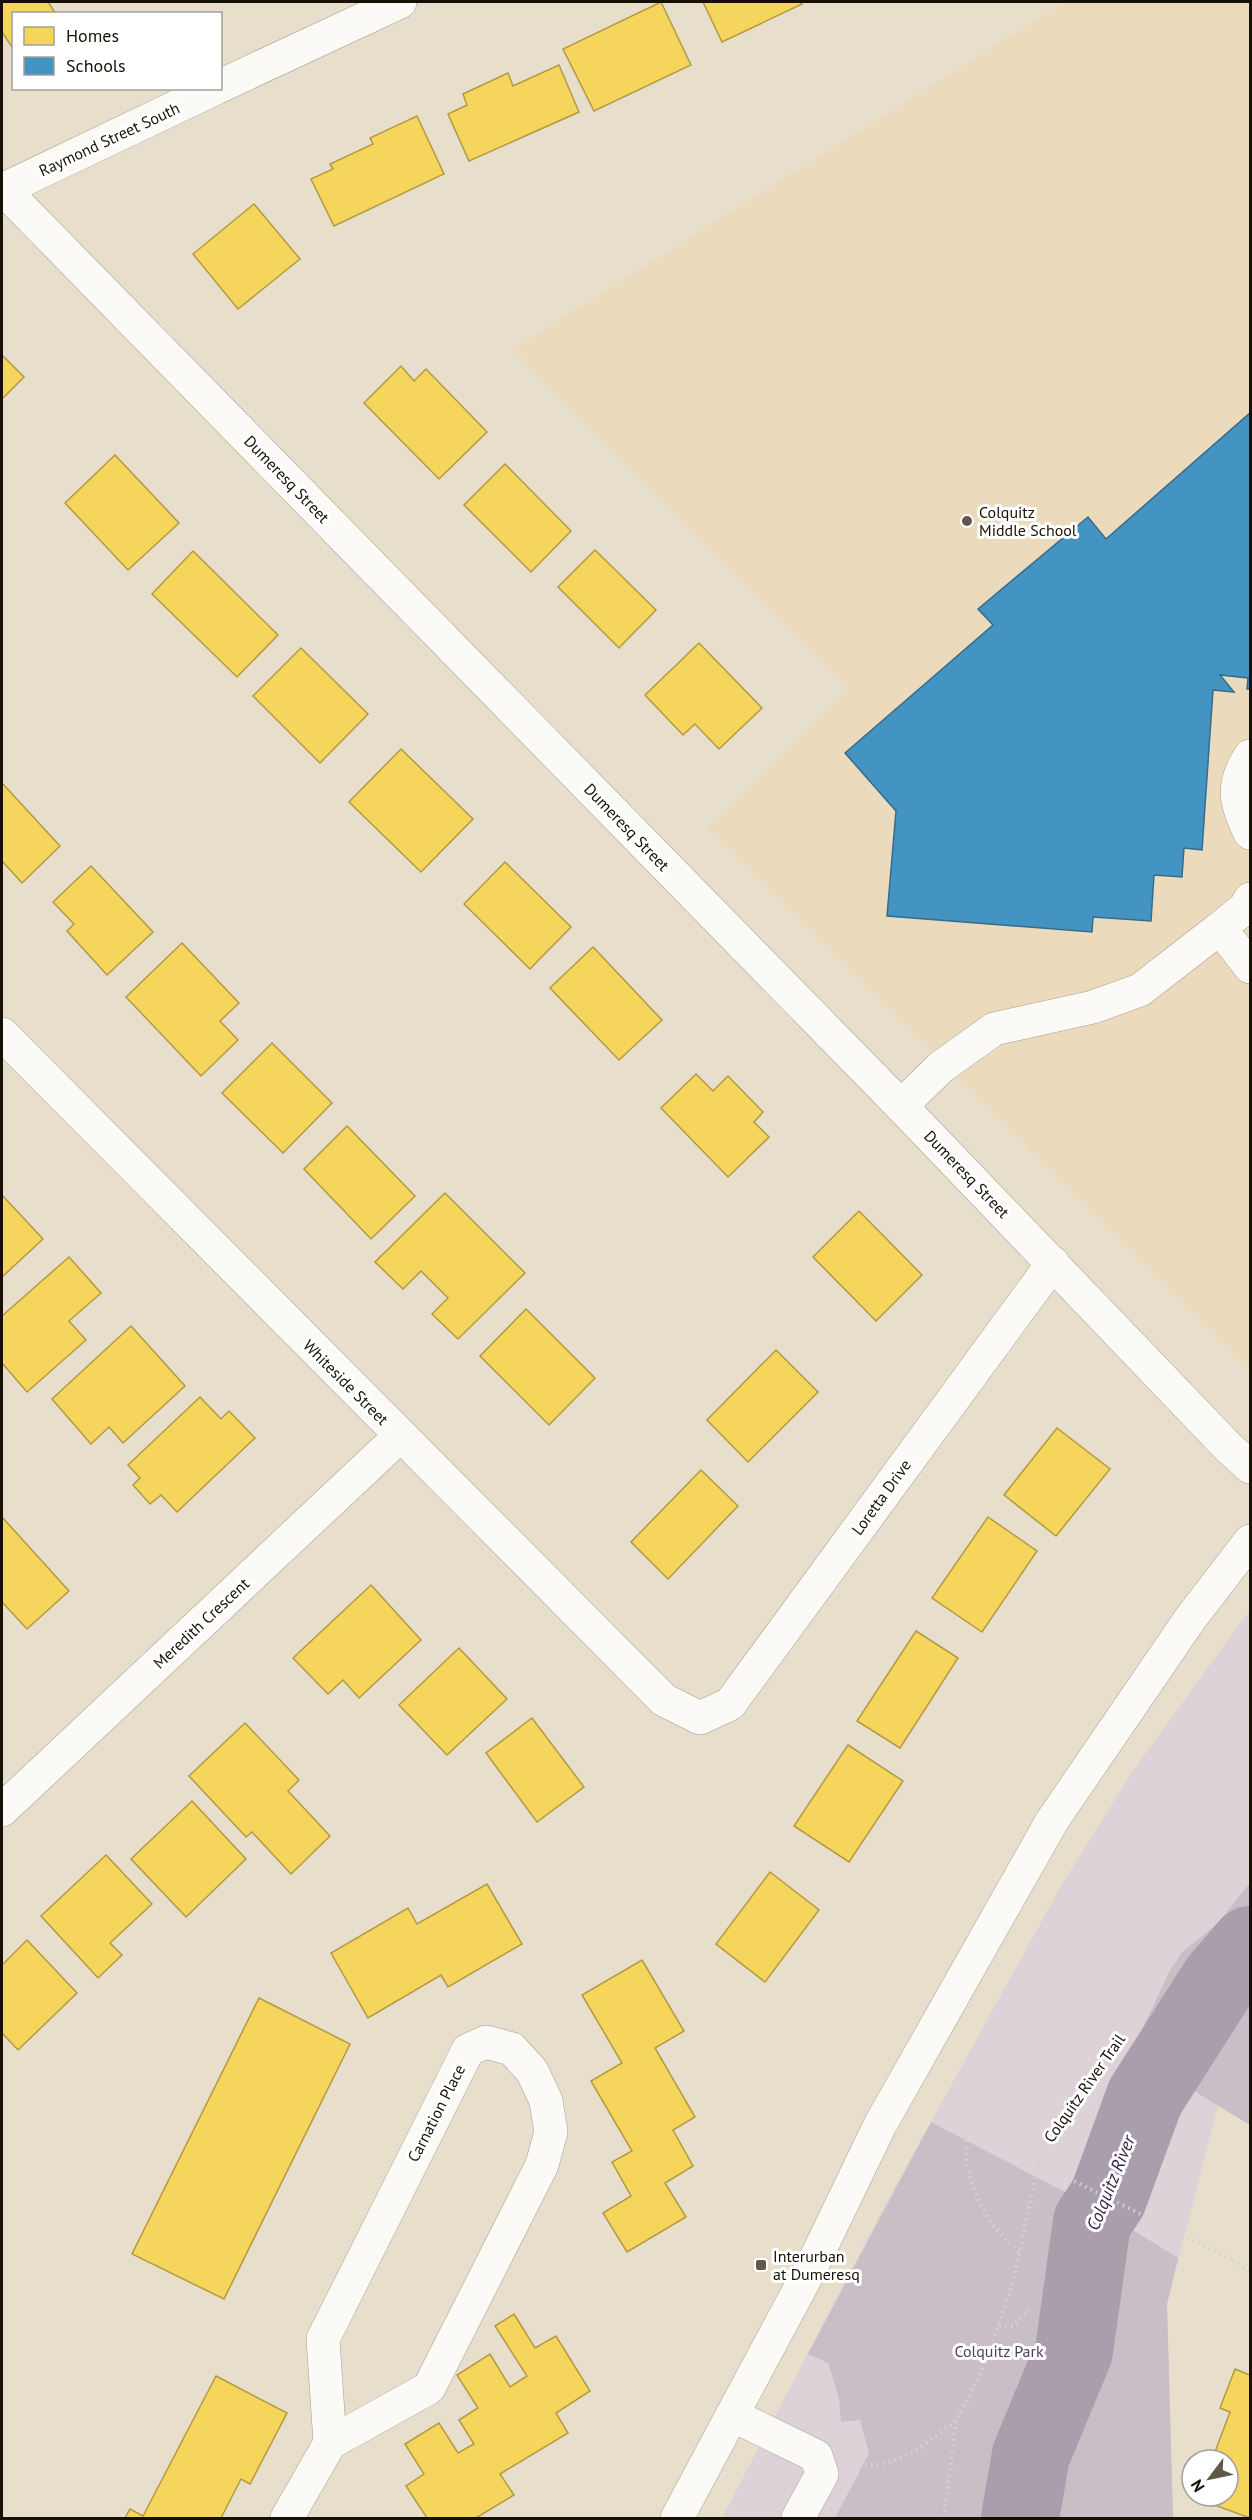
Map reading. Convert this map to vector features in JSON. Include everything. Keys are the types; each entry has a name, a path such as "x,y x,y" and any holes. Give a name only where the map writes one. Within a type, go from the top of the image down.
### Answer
{"street":[{"path":"222,85 400,2"},
{"name":"Raymond Street South","path":"2,189 212,90"},
{"name":"Dumeresq Street","path":"2,189 901,1106 1228,1447 1251,1467"},
{"path":"1251,756 1239,774 1238,807 1251,833"},
{"path":"901,1106 940,1067 994,1029 1094,1007 1140,990 1245,908 1251,899"},
{"path":"1220,928 1251,967"},
{"name":"Whiteside Street","path":"2,1034 664,1700 699,1718"},
{"name":"Loretta Drive","path":"699,1718 730,1704 1053,1263"},
{"name":"Meredith Crescent","path":"2,1810 400,1436"},
{"path":"678,2518 813,2264 880,2125 1052,1821 1190,1619 1251,1541"},
{"name":"Carnation Place","path":"486,2042 512,2049 532,2071 546,2101 551,2132 542,2165 429,2388 330,2443 323,2339 468,2050 486,2042"},
{"path":"732,2415 816,2456 822,2474 798,2518"},
{"path":"287,2518 330,2443"}],"path":[{"name":"Colquitz River Trail","path":"944,2518 956,2420 982,2371 1013,2283 1042,2147 1059,2119 1143,2006 1165,1958 1201,1896 1251,1821"},
{"path":"1019,2252 1002,2238 974,2193 964,2147 979,2080 1016,2040 1070,2003 1088,1984 1124,1929 1164,1904 1201,1896"},
{"path":"967,2127 1233,2260 1251,2272"},
{"path":"999,2326 1013,2326 1030,2309"},
{"path":"816,2456 877,2466 922,2448 956,2420"}],"shaded area":[{"name":"Colquitz Middle School","path":"1065,2 1250,2 1250,1371 709,829 849,689 513,349"}],"green space":[{"name":"Colquitz Park","path":"1250,1610 1250,1883 1217,1924 1182,1952 1169,1972 1131,2053 1218,2105 1167,2304 1173,2518 722,2518 882,2211 1061,1886 1132,1772"},
{"path":"1250,1883 1250,2125 1131,2053 1169,1972 1182,1952 1217,1924"},
{"path":"931,2122 1107,2214 1178,2258 1167,2304 1173,2518 835,2518 869,2453 860,2420 841,2422 839,2398 828,2363 808,2354"}],"building: Homes":[{"path":"2,2 48,2 55,12 12,12 12,47 2,32"},
{"path":"661,2 691,65 594,111 563,49"},
{"path":"703,2 800,2 802,4 722,42"},
{"path":"559,65 579,112 469,161 448,114 467,105 463,94 508,73 513,86"},
{"path":"417,116 444,174 334,226 311,179 333,169 330,164 373,144 370,138"},
{"path":"254,204 300,259 238,309 193,254"},
{"path":"2,355 24,377 2,399"},
{"path":"401,366 414,381 426,369 487,432 439,479 364,403"},
{"path":"115,455 179,523 128,570 65,503"},
{"path":"505,464 571,531 531,572 464,505"},
{"path":"595,550 656,610 619,648 558,587"},
{"path":"193,551 278,635 237,677 152,594"},
{"path":"699,643 762,708 719,749 695,724 683,735 645,695"},
{"path":"301,648 368,714 320,763 253,696"},
{"path":"401,749 473,819 421,872 349,802"},
{"path":"2,783 60,846 22,883 2,861"},
{"path":"505,862 571,927 530,969 464,904"},
{"path":"91,866 153,932 107,975 67,931 74,924 53,902"},
{"path":"182,943 239,1003 220,1021 238,1040 201,1076 126,997"},
{"path":"593,947 662,1020 619,1060 550,988"},
{"path":"272,1043 332,1103 283,1153 222,1093"},
{"path":"696,1074 713,1091 728,1076 763,1112 754,1122 769,1137 728,1177 661,1108"},
{"path":"347,1126 415,1196 371,1239 304,1169"},
{"path":"445,1193 525,1273 458,1339 432,1314 448,1298 421,1271 403,1289 375,1262"},
{"path":"2,1195 43,1239 2,1277"},
{"path":"859,1211 922,1275 876,1321 813,1257"},
{"path":"69,1257 101,1293 69,1321 86,1340 27,1392 2,1363 2,1316"},
{"path":"526,1309 595,1378 549,1425 480,1356"},
{"path":"131,1326 185,1386 123,1443 109,1427 91,1444 52,1399"},
{"path":"776,1350 818,1392 748,1462 707,1420"},
{"path":"200,1397 221,1419 229,1411 255,1438 177,1512 161,1495 150,1504 133,1485 140,1478 128,1465"},
{"path":"1057,1428 1110,1469 1056,1536 1004,1495"},
{"path":"701,1470 738,1506 668,1579 631,1542"},
{"path":"2,1517 69,1591 27,1629 2,1602"},
{"path":"988,1517 1037,1551 982,1632 932,1598"},
{"path":"371,1585 421,1640 359,1698 343,1680 328,1694 293,1658"},
{"path":"916,1631 958,1658 900,1748 857,1721"},
{"path":"459,1648 507,1699 447,1755 399,1705"},
{"path":"532,1718 584,1787 537,1822 486,1753"},
{"path":"245,1723 299,1780 288,1791 330,1836 291,1874 252,1832 246,1837 189,1776"},
{"path":"848,1745 903,1781 849,1862 794,1826"},
{"path":"192,1801 246,1859 186,1917 131,1859"},
{"path":"106,1855 152,1904 110,1943 122,1955 98,1978 41,1916"},
{"path":"770,1872 819,1910 765,1982 716,1944"},
{"path":"487,1884 522,1944 448,1987 441,1975 368,2018 331,1953 408,1908 417,1924"},
{"path":"27,1940 77,1993 18,2050 2,2033 2,1965"},
{"path":"642,1960 684,2031 655,2048 695,2117 673,2130 693,2166 665,2183 686,2217 627,2252 603,2213 631,2196 612,2162 632,2151 591,2081 622,2063 582,1995"},
{"path":"259,1998 350,2044 224,2299 132,2254"},
{"path":"514,2314 535,2348 556,2336 590,2391 556,2413 568,2433 500,2474 514,2495 476,2518 427,2518 406,2486 424,2474 405,2444 439,2423 458,2453 474,2444 459,2420 478,2408 457,2375 490,2354 510,2387 527,2376 495,2326"},
{"path":"1235,2369 1250,2375 1250,2518 1223,2508 1240,2508 1240,2448 1216,2448 1230,2412 1220,2408"},
{"path":"216,2376 287,2413 250,2484 241,2479 221,2518 125,2518 130,2509 143,2516"}],"building: Schools":[{"path":"1250,413 1250,689 1247,689 1248,678 1220,675 1234,692 1213,690 1202,850 1184,848 1182,877 1154,875 1151,921 1093,917 1092,932 887,916 896,811 845,753 993,625 978,609 1088,517 1106,539"}],"waterway":[{"name":"Colquitz River","path":"1020,2518 1031,2455 1074,2351 1092,2222 1108,2198 1145,2097 1219,1981 1250,1945"}],"place":[{"name":"Colquitz Middle School","path":"967,521"},
{"name":"Interurban at Dumeresq","path":"761,2265"}]}
